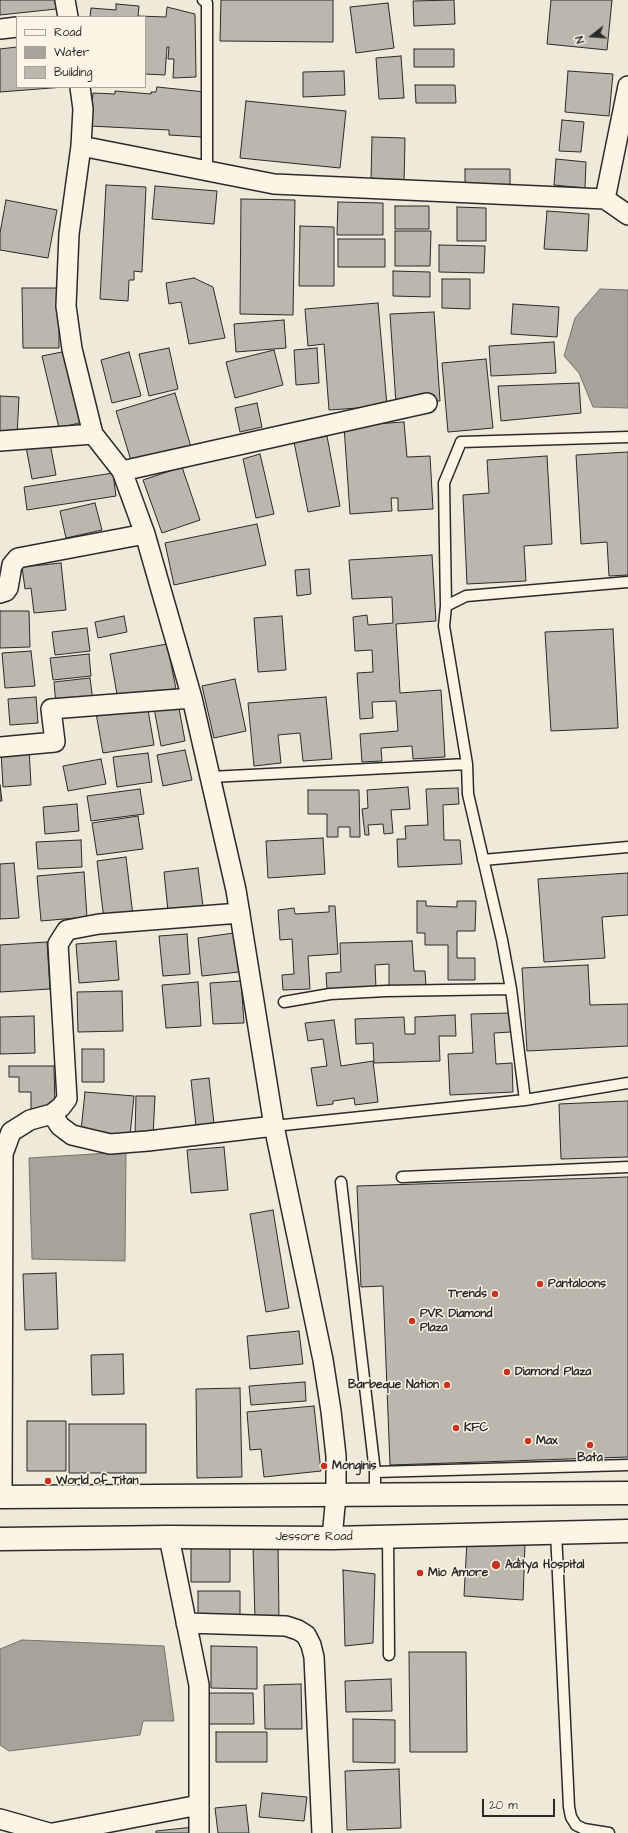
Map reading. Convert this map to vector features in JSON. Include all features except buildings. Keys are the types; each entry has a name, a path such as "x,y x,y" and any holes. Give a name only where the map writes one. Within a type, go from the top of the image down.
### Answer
{"main road":[{"path":"1,1497 628,1493"},
{"name":"Jessore Road","path":"0,1539 168,1537 332,1538 628,1531"}],"street":[{"path":"64,0 68,16"},
{"path":"0,29 16,27"},
{"path":"605,199 628,86"},
{"path":"80,88 83,109 81,146 69,234 66,306 72,349 93,434 122,471 145,534 192,698 236,890 274,1126 323,1360 336,1456 336,1495 332,1538"},
{"path":"81,146 274,184 605,199 628,215"},
{"path":"122,471 427,403"},
{"path":"0,441 93,434"},
{"path":"0,592 6,591 8,588 12,565 18,558 145,534"},
{"path":"0,747 55,742 51,709 192,698"},
{"path":"1,1497 3,1154 11,1132 30,1120 52,1114 67,1100 58,944 67,930 99,924 240,913"},
{"path":"52,1114 60,1126 72,1135 110,1144 274,1126"},
{"path":"168,1537 199,1685 199,1833"},
{"path":"186,1623 286,1626 298,1630 306,1635 311,1645 314,1657 322,1833"},
{"path":"53,1833 199,1805"},
{"path":"0,1819 49,1833"}],"lane":[{"path":"203,0 207,3 207,171"},
{"path":"525,1100 511,989 502,940 468,794 468,764 444,626 446,606 444,483 461,442 628,437"},
{"path":"446,606 466,596 628,582"},
{"path":"210,777 468,764"},
{"path":"483,860 628,847"},
{"path":"284,1002 330,994 386,991 511,989"},
{"path":"274,1126 525,1100 628,1083"},
{"path":"402,1177 628,1167"},
{"path":"342,1182 375,1472 376,1495"},
{"path":"375,1472 628,1465"},
{"path":"556,1532 569,1807 571,1817 576,1825 584,1829 609,1833"},
{"path":"388,1536 389,1655"}],"water":[{"path":"600,289 628,290 628,408 593,407 579,373 564,356 575,318"},
{"path":"126,1152 125,1261 32,1259 29,1158"},
{"path":"22,1640 164,1646 174,1721 143,1721 140,1735 9,1751 0,1745 0,1649"}],"place":[{"name":"Pantaloons","path":"540,1284"},
{"name":"Trends","path":"495,1294"},
{"name":"PVR Diamond Plaza","path":"412,1321"},
{"name":"Diamond Plaza","path":"507,1372"},
{"name":"Barbeque Nation","path":"447,1385"},
{"name":"KFC","path":"456,1428"},
{"name":"Max","path":"528,1441"},
{"name":"Bata","path":"590,1445"},
{"name":"Monginis","path":"324,1466"},
{"name":"World of Titan","path":"48,1481"},
{"name":"Aditya Hospital","path":"496,1565"},
{"name":"Mio Amore","path":"420,1573"}]}
